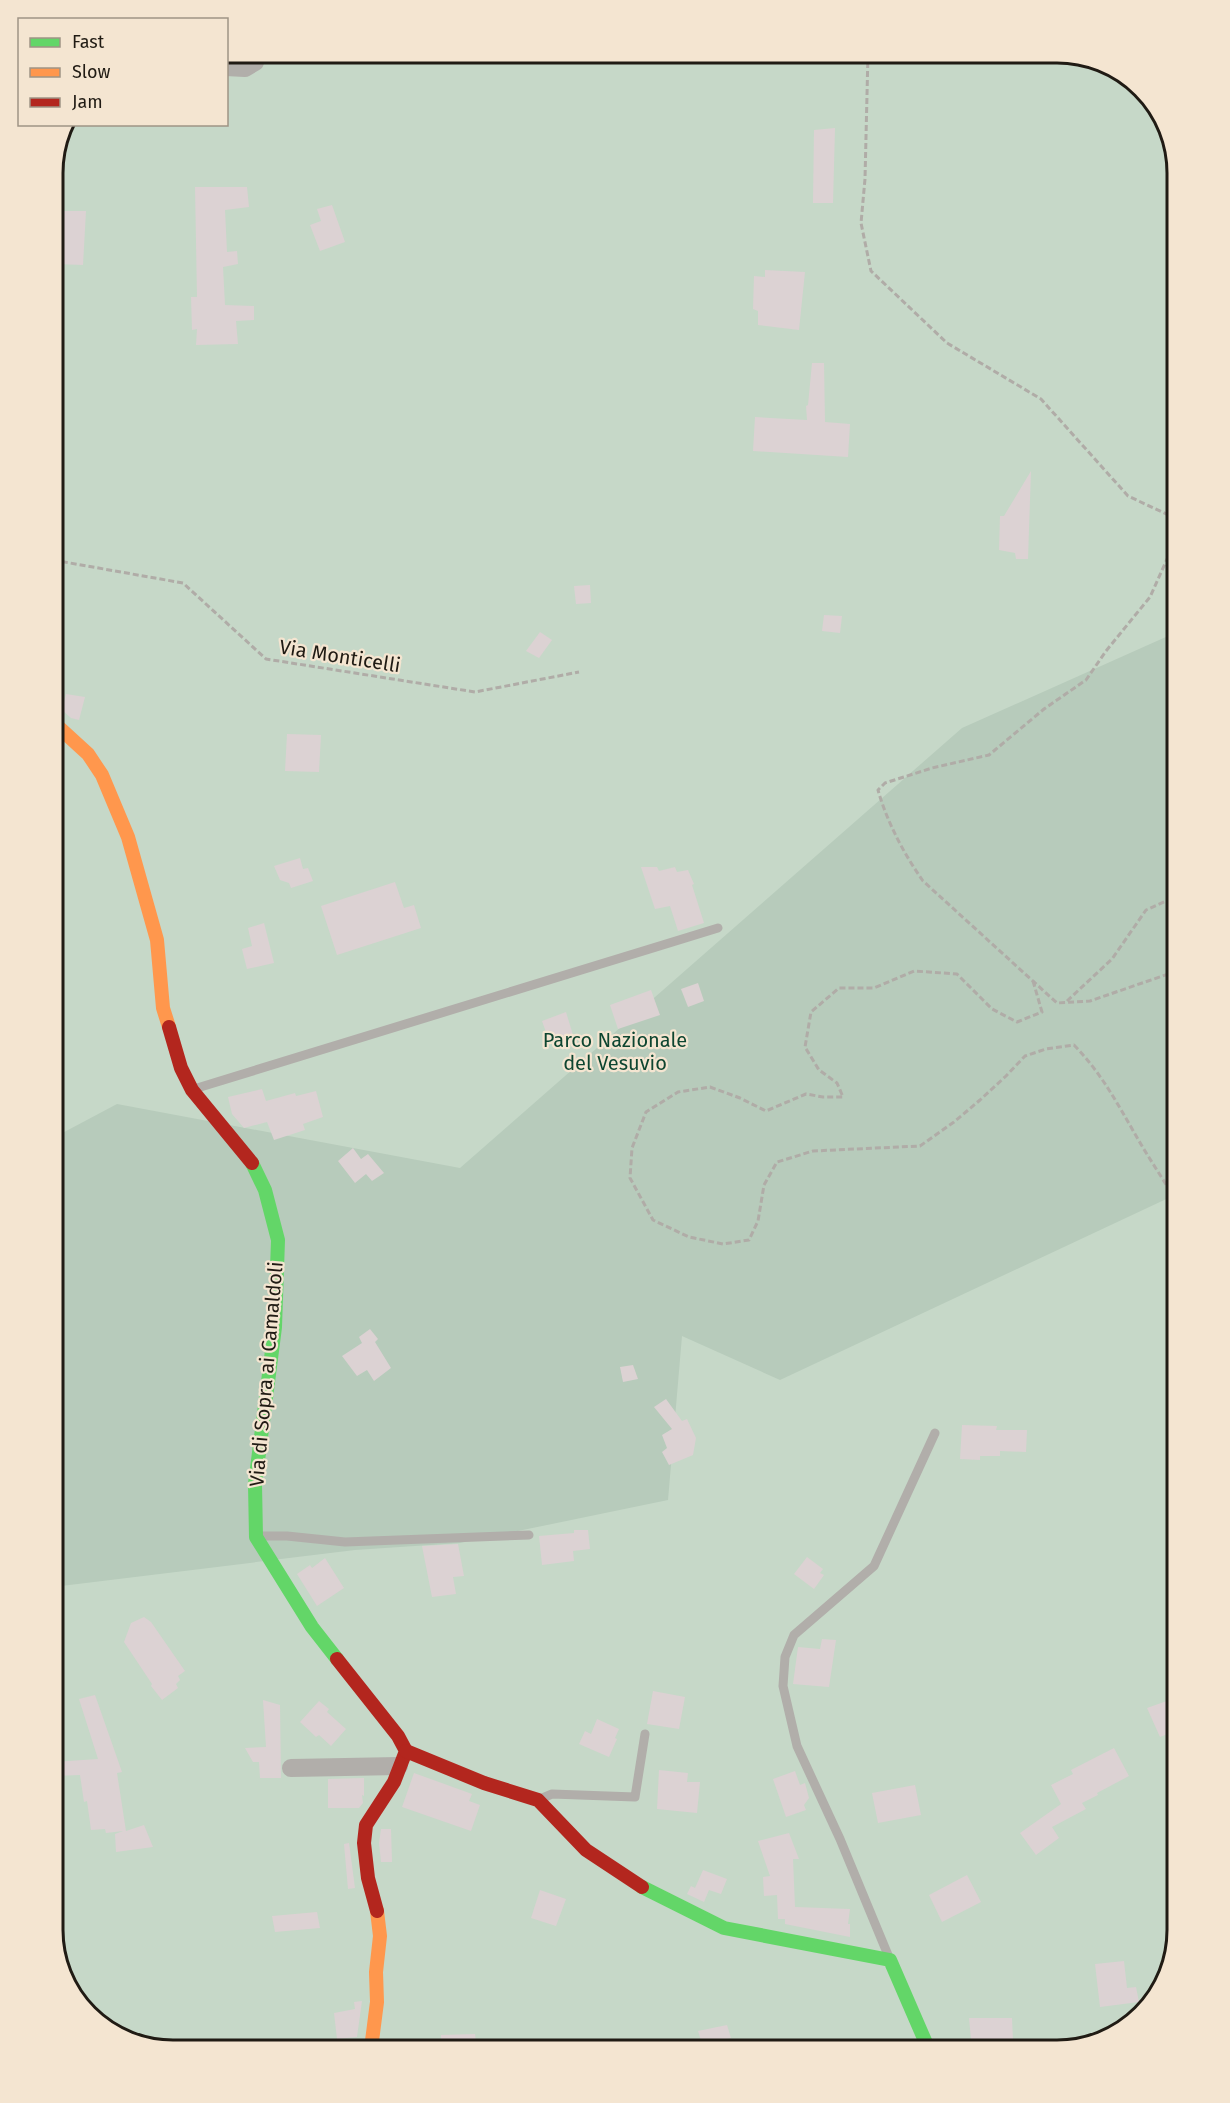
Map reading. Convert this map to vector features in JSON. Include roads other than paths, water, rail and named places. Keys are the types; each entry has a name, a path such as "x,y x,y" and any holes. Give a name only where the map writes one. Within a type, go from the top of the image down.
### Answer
{"street":[{"path":"228,67 246,68 254,63"},
{"name":"Via di Sopra ai Camaldoli","path":"63,731 88,754 102,774 128,837 157,940 164,1008 181,1068 192,1090 249,1157 265,1190 278,1240 275,1327 255,1484 256,1537"},
{"path":"256,1537 312,1628 398,1736 403,1758 394,1782 366,1825 364,1843 368,1878 377,1907 380,1936 376,1972 377,2002 372,2040"},
{"path":"291,1768 403,1758 538,1800 586,1850 653,1894 724,1928 891,1960 925,2040"}],"lane":[{"path":"192,1090 718,928"},
{"path":"891,1960 840,1839 797,1746 783,1686 785,1657 794,1635 874,1566 936,1433"},
{"path":"256,1537 287,1536 345,1542 529,1535"},
{"path":"538,1800 552,1794 635,1797 645,1734"}],"park label":[{"name":"Parco Nazionale del Vesuvio","path":"615,1052"}]}
